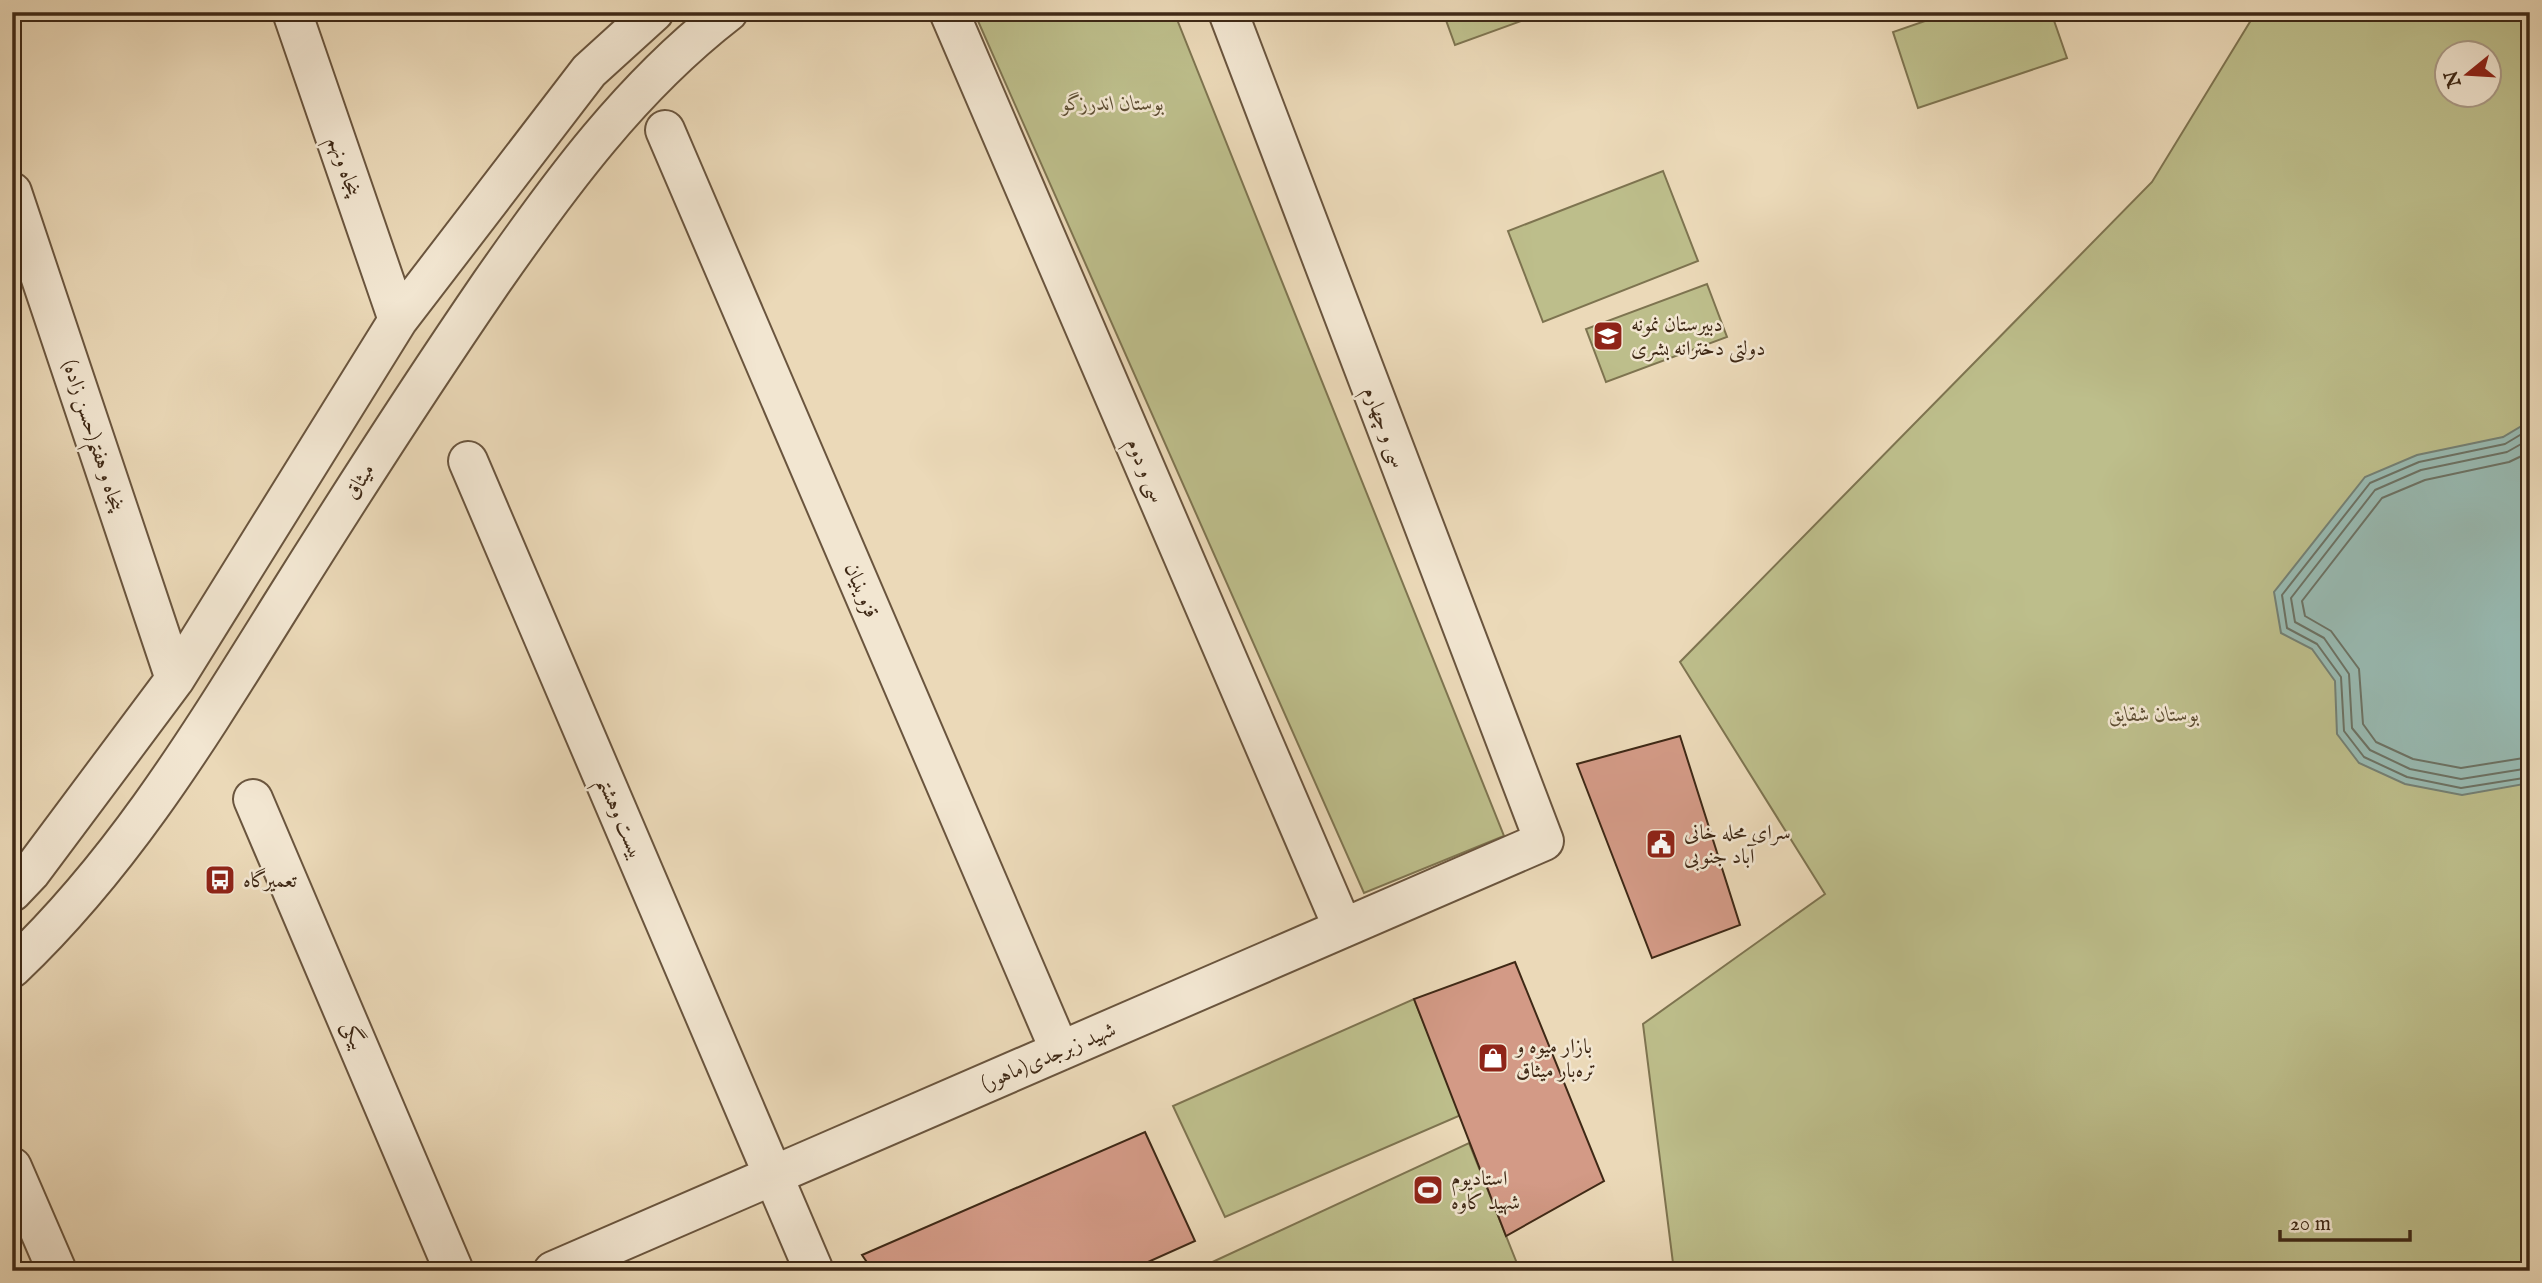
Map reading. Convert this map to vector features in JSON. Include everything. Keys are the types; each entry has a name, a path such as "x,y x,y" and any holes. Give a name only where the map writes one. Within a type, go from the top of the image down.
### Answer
{"street":[{"name":"پنجاه ونهم","path":"292,12 398,320"},
{"path":"18,871 175,679 398,320 589,71 654,12"},
{"name":"میثاق","path":"12,968 60,923 152,809 394,425 553,194 628,104 678,27 728,12"},
{"name":"سی و دوم","path":"948,12 1343,929"},
{"name":"سی و چهارم","path":"1228,12 1544,841"},
{"name":"قزوینیان","path":"665,130 1060,1051"},
{"name":"(حسن زاده)پنجاه و هفتم","path":"12,191 175,679"},
{"name":"بیست وهشتم","path":"468,461 814,1271"},
{"name":"بیگی","path":"253,799 454,1271"},
{"name":"شهید زبرجدی(ماهور)","path":"553,1271 1544,841"},
{"path":"12,1167 57,1271"}],"green space":[{"name":"بوستان اندرزگو","path":"974,12 1174,12 1504,836 1364,893"},
{"path":"1443,12 1546,12 1455,45"},
{"path":"1951,12 2051,12 2067,58 1918,108 1893,32"},
{"name":"بوستان شقایق","path":"2256,12 2530,12 2530,1271 1674,1271 1643,1024 1825,894 1680,662 2152,182"},
{"path":"1663,171 1698,261 1543,322 1508,231"},
{"path":"1707,284 1727,337 1606,382 1586,329"},
{"path":"1414,999 1461,1115 1225,1217 1173,1106"},
{"name":"استادیوم شهید کاوه","path":"1469,1143 1520,1271 1193,1271"}],"water":[{"path":"2530,421 2530,783 2462,795 2405,784 2359,763 2337,734 2335,681 2312,649 2281,633 2274,592 2365,477 2417,455 2503,437"}],"building":[{"name":"سرای محله خانی آباد جنوبی","path":"1680,736 1740,925 1652,958 1577,764"},
{"path":"1515,962 1604,1181 1506,1236 1414,999"},
{"path":"1145,1132 1195,1241 1128,1271 873,1271 862,1255"}],"place":[{"name":"دبیرستان نمونه دولتی دخترانه بشری","path":"1608,336"},
{"name":"سرای محله خانی آباد جنوبی","path":"1661,844"},
{"name":"تعمیرگاه","path":"220,880"},
{"name":"بازار میوه و تره‌بار میثاق","path":"1493,1058"},
{"name":"استادیوم شهید کاوه","path":"1428,1190"}]}
